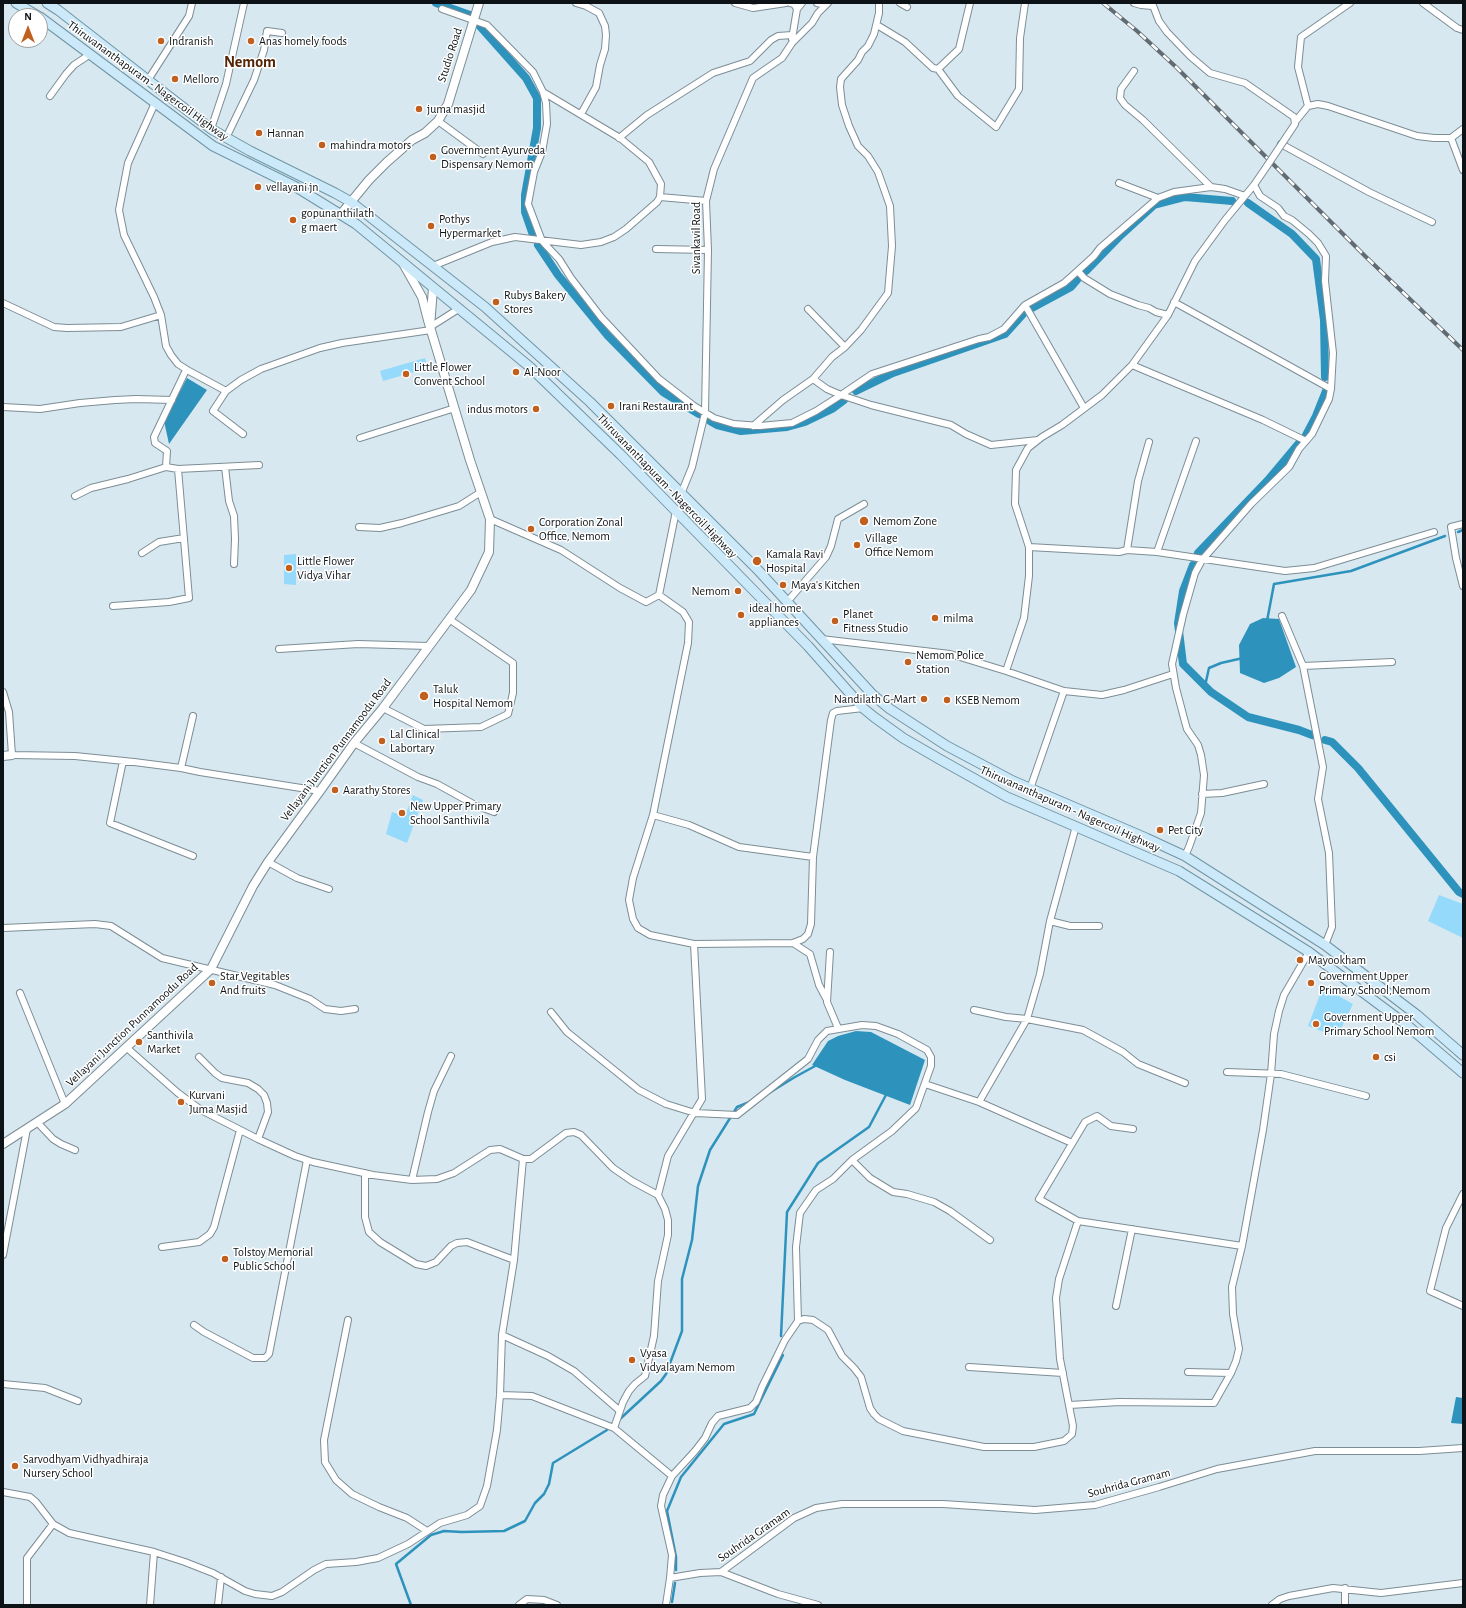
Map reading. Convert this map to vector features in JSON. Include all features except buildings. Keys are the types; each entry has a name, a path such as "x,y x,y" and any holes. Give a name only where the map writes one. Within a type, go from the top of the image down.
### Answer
{"main road":[{"name":"Thiruvananthapuram - Nagercoil Highway","path":"46,3 60,6 148,80 211,129 351,202 485,307 579,392 756,569 873,695 890,709 947,746 1030,789 1185,856 1325,945 1416,1015 1463,1055"},
{"name":"Thiruvananthapuram - Nagercoil Highway","path":"48,24 154,104 213,146 296,187 356,224 433,288 460,308 530,367 606,440 808,646 862,708 903,738 970,778 1180,871 1309,952 1408,1026 1463,1073"},
{"path":"433,288 443,274"},
{"path":"808,646 820,638"}],"street":[{"path":"148,80 189,16 192,3"},
{"path":"211,129 226,84 244,3"},
{"name":"Studio Road","path":"341,214 369,180 387,162 412,140 424,133 438,121 448,104 479,3"},
{"path":"576,3 586,6 599,13 606,30 605,49 596,87 581,114"},
{"path":"735,3 754,6 786,3"},
{"path":"790,3 794,4 797,9"},
{"path":"792,43 797,9 802,3"},
{"path":"817,3 827,4"},
{"path":"753,426 783,400 813,379 832,357 845,347 861,330 888,293 892,246 890,206 878,172 868,156 858,146 849,126 842,106 840,87 841,79 868,46 877,25 879,3"},
{"path":"900,3 907,7"},
{"path":"938,69 959,49 970,3"},
{"path":"877,25 905,42 933,68 938,69 958,96 996,127 1019,89 1020,38 1025,3"},
{"path":"1134,3 1141,5 1152,4 1159,21 1167,32 1190,56 1210,73 1245,83 1294,117 1295,122"},
{"path":"1308,106 1298,67 1301,37 1350,3"},
{"path":"1423,3 1463,30"},
{"name":"Sivankavil Road","path":"681,494 692,467 705,413 708,250 706,202 714,169 753,78 782,58 792,43 812,23 818,13 827,4"},
{"path":"442,9 487,25 533,72 543,92 546,103 547,124 542,152 534,172 528,204 542,241 559,260 601,317 654,374 682,397 705,413 734,424 753,426 792,423 816,411 872,374 989,337 1004,329 1025,305 1064,283 1094,256 1100,248 1158,198 1174,192 1211,187 1225,189 1245,196"},
{"path":"226,138 254,80 264,50 267,32 282,33"},
{"path":"619,138 647,115 713,73 750,61 771,40 778,36 792,35"},
{"path":"50,96 66,74 89,55"},
{"path":"1134,71 1121,89 1120,98 1211,187"},
{"path":"433,266 461,253 492,242 515,237 580,245 601,242 614,237 626,229 660,198 661,184 649,162 619,138 543,92"},
{"path":"154,104 128,163 119,210 124,235 154,297 161,315 166,346 178,364 186,370 226,391"},
{"path":"1006,671 1024,618 1029,576 1029,546 1015,504 1016,470 1028,448 1102,395 1132,365 1168,316 1195,261 1225,220 1254,185 1294,127 1295,122 1308,106 1318,104 1328,106 1417,136 1452,138 1463,129"},
{"path":"438,121 483,154"},
{"path":"1452,138 1463,170"},
{"path":"1282,144 1369,192 1432,222"},
{"path":"1119,183 1158,198"},
{"path":"1185,856 1199,820 1204,774 1198,745 1187,730 1176,688 1172,664 1183,615 1195,573 1202,560 1251,504 1289,467 1299,449 1312,434 1329,398 1331,389 1333,353 1325,281 1326,256 1318,243 1309,234 1292,220 1284,216 1278,208 1260,196 1254,185"},
{"path":"660,198 706,202"},
{"path":"656,249 708,250"},
{"path":"402,261 422,297 431,328"},
{"path":"1078,271 1084,278 1110,294 1168,316"},
{"name":"Vellayani Junction Punnamoodu Road","path":"3,1144 65,1104 127,1048 210,968 253,886 268,862 354,742 383,708 471,590 488,552 490,519 431,328 433,288"},
{"path":"1174,302 1331,389"},
{"path":"3,303 54,327 67,328 121,327 161,315"},
{"path":"1025,305 1084,408"},
{"path":"243,434 213,412 226,391 241,380 261,369 320,348 431,328 460,308"},
{"path":"808,309 845,347"},
{"path":"1132,365 1263,420 1306,441"},
{"path":"166,467 167,451 155,443 154,437 162,417 186,370"},
{"path":"813,379 827,389 841,395 877,406 952,425 966,434 991,445 1038,440"},
{"path":"3,407 40,409 115,400 172,400"},
{"path":"360,438 455,408"},
{"path":"1157,552 1196,441"},
{"path":"1127,550 1138,481 1148,442"},
{"path":"75,496 90,488 128,479 166,467 178,470 259,465"},
{"path":"225,467 229,501 234,516 234,564"},
{"path":"113,606 169,602 189,598 178,470"},
{"path":"359,527 380,528 402,524 459,506 481,492"},
{"path":"787,602 826,557 831,546 838,519 844,514 864,504"},
{"path":"659,595 676,511"},
{"path":"490,519 561,550 620,588 646,602 659,595"},
{"path":"1463,524 1451,527 1456,558 1463,586"},
{"path":"1029,546 1120,552 1127,550 1157,552 1202,560 1285,571 1314,568 1434,532"},
{"path":"142,553 159,542 184,538"},
{"path":"659,595 683,612 689,622 688,643 653,815 633,878 629,900 633,920 638,928 650,935 694,944 793,943 803,939 808,934 811,924 813,857 833,713 862,708"},
{"path":"1282,616 1303,666 1323,767 1318,799 1329,853 1332,927 1325,945"},
{"path":"383,708 424,729 481,727 508,714 514,693 514,663 449,619"},
{"path":"820,638 950,654 1064,691 1102,695 1124,690 1173,674"},
{"path":"279,649 358,644 428,646"},
{"path":"1303,666 1392,662"},
{"path":"1030,789 1064,691"},
{"path":"3,692 9,712 12,755"},
{"path":"181,768 193,716"},
{"path":"354,742 475,805 494,812"},
{"path":"3,756 75,756 123,760 320,791"},
{"path":"123,760 110,823 193,856"},
{"path":"1202,794 1222,793 1264,784"},
{"path":"653,815 689,825 739,847 813,857"},
{"path":"979,1102 1027,1019 1040,974 1050,922 1076,826"},
{"path":"268,862 297,878 329,888"},
{"path":"1050,922 1070,926 1099,926"},
{"path":"3,928 94,924 111,926 162,958 210,968 275,985 310,999 325,1009 341,1011 356,1009"},
{"path":"793,943 810,954 818,985 838,1028"},
{"path":"658,1195 668,1156 702,1099 694,944"},
{"path":"827,1002 830,952"},
{"path":"1070,1405 1120,1402 1214,1403 1231,1373 1239,1348 1233,1314 1232,1287 1242,1246 1271,1074 1274,1034 1284,995 1309,952"},
{"path":"20,993 65,1104"},
{"path":"974,1010 1082,1030 1123,1052 1138,1064 1185,1083"},
{"path":"551,1012 567,1032 639,1090 666,1104 695,1113 737,1115 808,1059 818,1040 827,1031 838,1028 862,1025 876,1026 915,1043 927,1050 931,1057 931,1066 916,1108 892,1131 852,1160 833,1179 816,1190 800,1212 796,1247 798,1321 785,1340 756,1402 750,1408 718,1416 695,1452 672,1476 663,1495 661,1506 672,1554 667,1605"},
{"path":"127,1048 178,1093 201,1110 258,1139 307,1160 365,1173 412,1180 437,1179 448,1175 490,1150 500,1149 523,1159 531,1159 566,1133 574,1132 580,1135 613,1168 632,1181 658,1195 665,1209 668,1220 668,1235 658,1281 654,1336 644,1376 629,1391 614,1428"},
{"path":"412,1180 434,1091 451,1056"},
{"path":"199,1057 215,1074 222,1078 248,1083 264,1095 268,1112 258,1139"},
{"path":"1227,1072 1281,1074 1366,1096"},
{"path":"925,1084 979,1102 1072,1143"},
{"path":"1133,1129 1111,1126 1097,1116 1085,1122 1039,1199 1078,1221 1242,1246"},
{"path":"37,1122 53,1139 75,1150"},
{"path":"3,1255 27,1129"},
{"path":"162,1247 199,1242 210,1234 214,1227 240,1130"},
{"path":"3,1492 30,1497 53,1524 69,1533 154,1552 185,1562 221,1577 245,1591 254,1594 272,1596 282,1592 314,1570 326,1564 356,1562 378,1558 408,1544 440,1523 467,1515 480,1506 487,1486 497,1430 500,1396 502,1335 514,1260 523,1159"},
{"path":"194,1325 204,1332 253,1358 265,1358 268,1354 307,1160"},
{"path":"852,1160 870,1178 893,1192 907,1194 934,1202 950,1210 990,1240"},
{"path":"365,1173 365,1217 369,1232 380,1242 409,1260 416,1264 426,1266 436,1262 451,1246 457,1243 468,1242 514,1260"},
{"path":"1463,1194 1446,1228 1430,1291 1463,1306"},
{"path":"798,1321 804,1319 812,1320 828,1330 842,1356 861,1377 870,1408 874,1414 903,1431 984,1447 1034,1447 1064,1441 1072,1434 1073,1426 1063,1373 1056,1298 1059,1279 1078,1221"},
{"path":"1116,1306 1132,1229"},
{"path":"348,1320 324,1440 325,1462 336,1480 352,1494 407,1518 427,1531"},
{"path":"502,1335 548,1356 574,1371 620,1411"},
{"path":"969,1367 1063,1373"},
{"path":"1188,1372 1231,1373"},
{"path":"3,1384 44,1388 78,1401"},
{"path":"500,1396 532,1396 614,1428 672,1476"},
{"name":"Souhrida Gramam","path":"721,1572 794,1518 816,1508 842,1504 943,1504 1035,1510 1095,1505 1217,1469 1314,1451 1419,1451 1463,1448"},
{"path":"27,1605 27,1558 53,1524"},
{"path":"150,1605 154,1552"},
{"path":"670,1578 700,1572 721,1572 778,1594 818,1605"},
{"path":"218,1605 221,1577"},
{"path":"1272,1605 1280,1599 1289,1596 1333,1588 1345,1588 1381,1593 1463,1583"},
{"path":"1345,1588 1345,1605"},
{"path":"519,1605 527,1599 544,1600 557,1605"}],"shaded area":[{"path":"425,358 428,368 383,381 380,371"},
{"path":"187,378 207,390 169,444 164,421"},
{"path":"296,554 296,585 284,584 284,555"},
{"path":"1263,618 1279,619 1296,667 1279,678 1264,683 1240,673 1239,645 1250,624"},
{"path":"413,795 423,800 407,843 386,834 392,812 405,816"},
{"path":"1439,895 1463,904 1463,938 1428,921"},
{"path":"1323,987 1353,1004 1337,1037 1308,1026"},
{"path":"856,1031 871,1032 925,1060 910,1105 845,1080 812,1065 828,1041 838,1036"},
{"path":"1456,1397 1463,1398 1463,1424 1451,1423"}],"waterway":[{"path":"436,3 470,15"},
{"path":"478,24 526,78 537,98 537,128 525,195 525,212 534,238"},
{"path":"1086,271 1121,235 1154,205 1185,197 1232,201"},
{"path":"1248,203 1292,234 1316,259 1324,320 1325,377"},
{"path":"538,245 558,275 608,336 663,392 699,414"},
{"path":"1032,308 1071,287 1077,280"},
{"path":"856,391 893,373 1005,334 1023,314"},
{"path":"1306,435 1316,416 1326,391"},
{"path":"710,421 717,425 741,431 787,427 805,422 832,409 844,400"},
{"path":"1198,553 1268,480 1299,443"},
{"path":"1458,532 1463,530"},
{"path":"1267,621 1274,584 1351,571 1445,536"},
{"path":"1193,565 1183,591 1178,623 1183,664 1211,692 1248,717 1299,730 1312,735"},
{"path":"1205,686 1209,668 1221,663 1243,658"},
{"path":"1325,740 1332,742 1358,768 1459,892 1463,894"},
{"path":"769,1093 817,1065"},
{"path":"781,1336 787,1212 818,1163 869,1127 887,1093"},
{"path":"620,1419 661,1381 666,1374 682,1331 682,1279 692,1240 698,1186 710,1150 737,1107 752,1101"},
{"path":"676,1570 676,1557 667,1511 681,1477 724,1424 754,1414 783,1355"},
{"path":"411,1605 396,1564 431,1535 444,1531 504,1531 525,1521 535,1503 544,1494 549,1484 553,1463 607,1430"},
{"path":"672,1602 675,1583"}],"railway":[{"path":"1103,3 1137,31 1176,67 1365,256 1463,350"}],"place":[{"name":"Indranish","path":"161,41"},
{"name":"Anas homely foods","path":"251,41"},
{"name":"Melloro","path":"175,79"},
{"name":"juma masjid","path":"419,109"},
{"name":"Hannan","path":"259,133"},
{"name":"mahindra motors","path":"322,145"},
{"name":"Government Ayurveda Dispensary Nemom","path":"433,157"},
{"name":"vellayani jn","path":"258,187"},
{"name":"gopunanthilath g maert","path":"293,220"},
{"name":"Pothys Hypermarket","path":"431,226"},
{"name":"Rubys Bakery Stores","path":"496,302"},
{"name":"Al-Noor","path":"516,372"},
{"name":"Little Flower Convent School","path":"406,374"},
{"name":"Irani Restaurant","path":"611,406"},
{"name":"indus motors","path":"536,409"},
{"name":"Nemom Zone","path":"864,521"},
{"name":"Corporation Zonal Office, Nemom","path":"531,529"},
{"name":"Village Office Nemom","path":"857,545"},
{"name":"Kamala Ravi Hospital","path":"757,561"},
{"name":"Little Flower Vidya Vihar","path":"289,568"},
{"name":"Maya's Kitchen","path":"783,585"},
{"name":"Nemom","path":"738,591"},
{"name":"ideal home appliances","path":"741,615"},
{"name":"milma","path":"935,618"},
{"name":"Planet Fitness Studio","path":"835,621"},
{"name":"Nemom Police Station","path":"908,662"},
{"name":"Taluk Hospital Nemom","path":"424,696"},
{"name":"Nandilath G-Mart","path":"924,699"},
{"name":"KSEB Nemom","path":"947,700"},
{"name":"Lal Clinical Labortary","path":"382,741"},
{"name":"Aarathy Stores","path":"335,790"},
{"name":"New Upper Primary School Santhivila","path":"402,813"},
{"name":"Pet City","path":"1160,830"},
{"name":"Mayookham","path":"1300,960"},
{"name":"Star Vegitables And fruits","path":"212,983"},
{"name":"Government Upper Primary School,Nemom","path":"1311,983"},
{"name":"Government Upper Primary School Nemom","path":"1316,1024"},
{"name":"Santhivila Market","path":"139,1042"},
{"name":"csi","path":"1376,1057"},
{"name":"Kurvani Juma Masjid","path":"181,1102"},
{"name":"Tolstoy Memorial Public School","path":"225,1259"},
{"name":"Vyasa Vidyalayam Nemom","path":"632,1360"},
{"name":"Sarvodhyam Vidhyadhiraja Nursery School","path":"15,1466"}],"district":[{"name":"Nemom","path":"250,62"}]}
